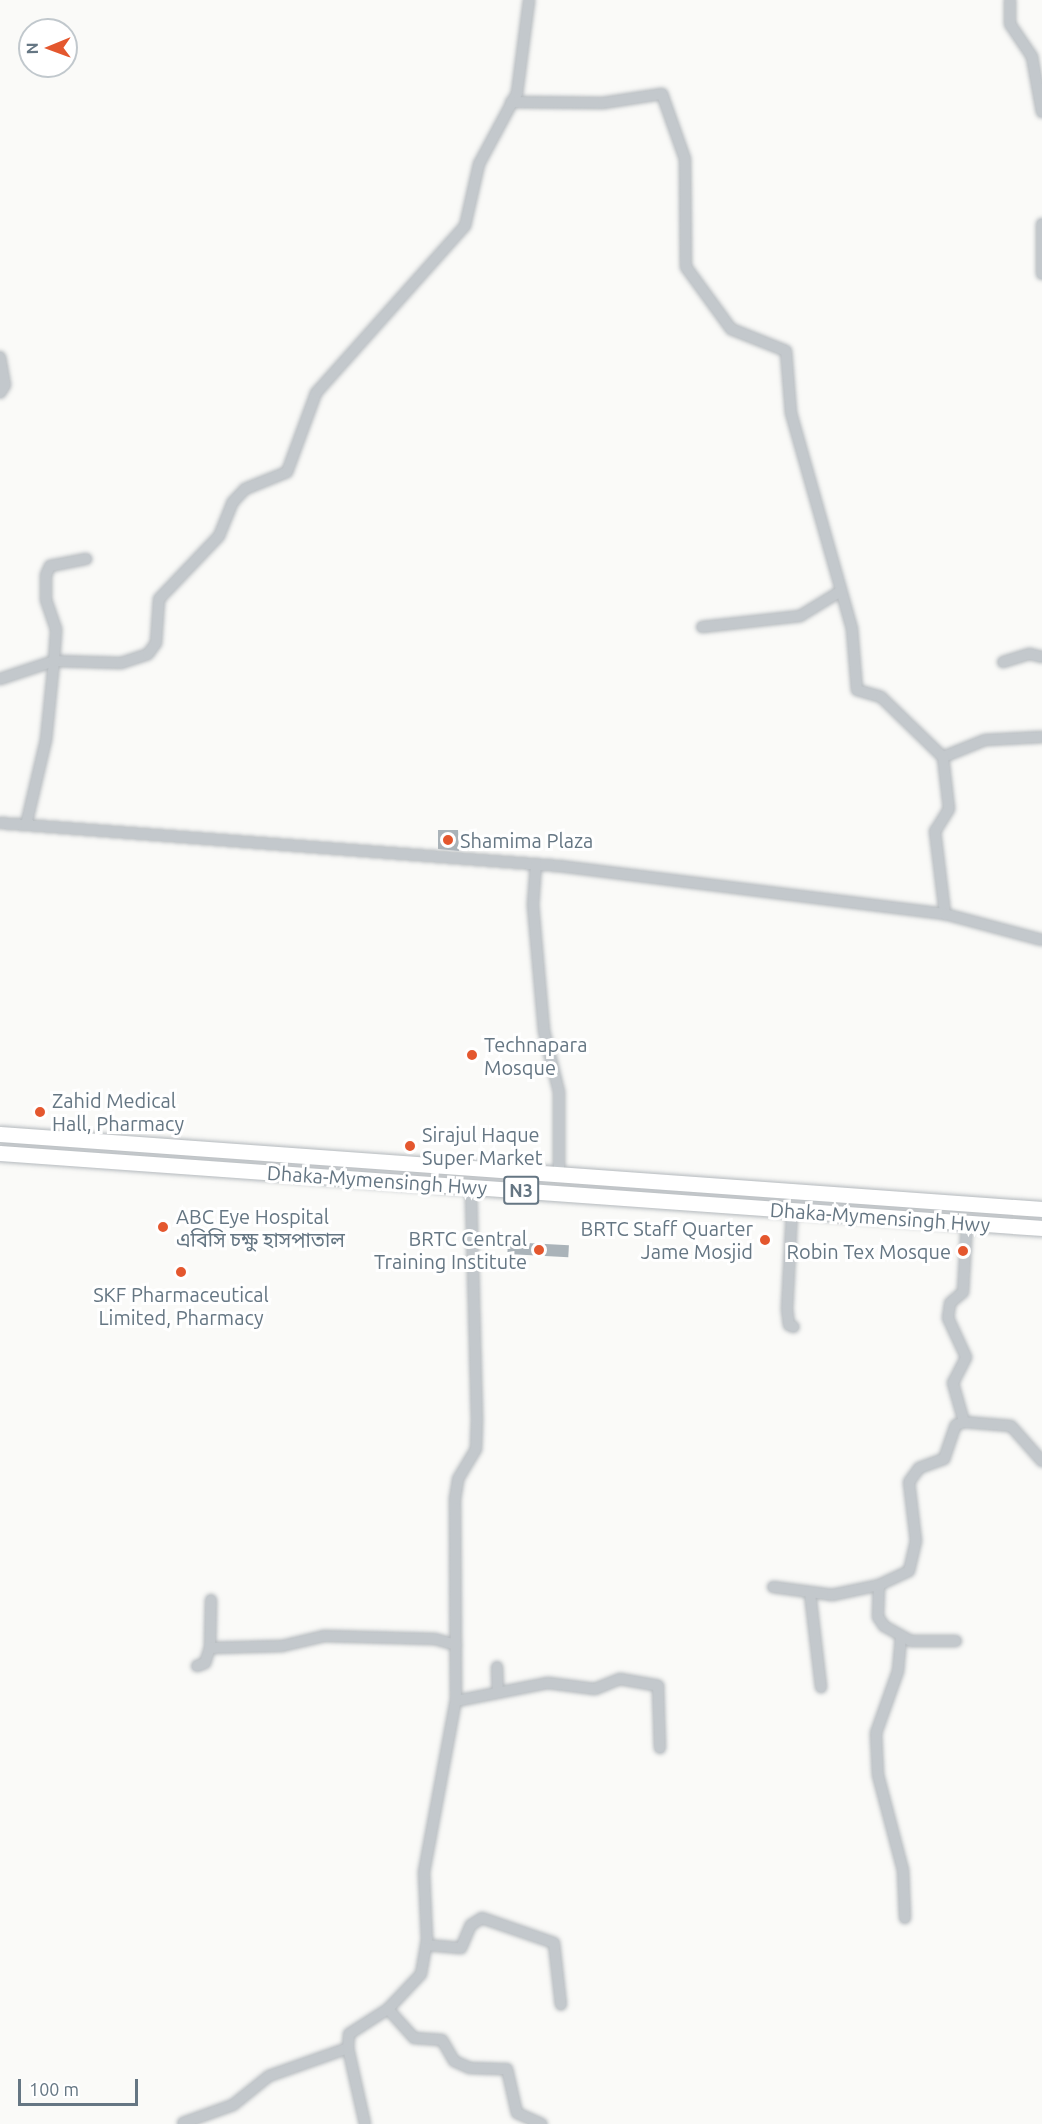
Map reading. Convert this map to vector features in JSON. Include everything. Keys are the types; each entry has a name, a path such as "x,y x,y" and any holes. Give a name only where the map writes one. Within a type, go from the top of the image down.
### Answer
{"highway":[{"name":"Dhaka-Mymensingh Hwy","path":"0,1134 1042,1209"},
{"name":"Dhaka-Mymensingh Hwy","path":"0,1153 1042,1228"}],"street":[{"path":"0,679 54,661 121,663 148,654 156,643 159,599 219,536 232,503 245,489 286,472 316,393 465,226 479,164 511,102 529,0"},
{"path":"1010,0 1010,24 1032,57 1042,112"},
{"path":"511,102 603,103 662,94 686,159 686,267 731,328 786,351 792,413 852,629 857,690 881,697 943,757 949,808 935,831 945,914"},
{"path":"1042,224 1038,236 1042,274"},
{"path":"0,357 5,385 0,393"},
{"path":"26,825 46,740 54,661 56,630 46,600 46,575 50,566 86,559"},
{"path":"702,627 800,616 841,591"},
{"path":"1003,662 1030,654 1042,657"},
{"path":"943,757 985,740 1042,737"},
{"path":"0,823 536,864 945,914 1042,940"},
{"path":"536,864 533,905 544,1031 559,1092 559,1174"},
{"path":"366,2124 348,2048 356,2026 388,2009 421,1974 426,1945 424,1872 456,1701 455,1499 458,1479 476,1449 477,1420 471,1186"},
{"path":"792,1210 787,1309 789,1324 795,1327"},
{"path":"964,1422 953,1383 966,1357 948,1318 950,1303 963,1292 968,1223"},
{"path":"772,1587 831,1595 904,1577 915,1555 912,1476 944,1459 956,1425 964,1422 1011,1426 1042,1461"},
{"path":"879,1585 879,1621 901,1637 956,1641"},
{"path":"810,1593 822,1687"},
{"path":"196,1666 203,1664 210,1648 212,1600"},
{"path":"210,1648 282,1646 324,1636 435,1639 456,1645"},
{"path":"901,1637 898,1671 876,1732 878,1776 903,1870 905,1918"},
{"path":"497,1667 498,1692"},
{"path":"456,1701 561,1682 595,1689 620,1679 658,1686 660,1748"},
{"path":"426,1945 461,1948 471,1925 482,1918 554,1943 561,2005"},
{"path":"388,2009 414,2038 442,2040 454,2061 470,2068 507,2069 514,2108 522,2118 542,2124"},
{"path":"183,2123 233,2105 269,2076 348,2048"}],"building":[{"name":"Shamima Plaza","path":"438,830 458,830 459,851 438,849"},
{"name":"BRTC Central Training Institute","path":"508,1242 569,1245 568,1257 507,1254"}],"place":[{"name":"Shamima Plaza","path":"448,840"},
{"name":"Technapara Mosque","path":"472,1055"},
{"name":"Zahid Medical Hall, Pharmacy","path":"40,1112"},
{"name":"Sirajul Haque Super Market","path":"410,1146"},
{"name":"ABC Eye Hospital এবিসি চক্ষু হাসপাতাল","path":"163,1227"},
{"name":"BRTC Staff Quarter Jame Mosjid","path":"765,1240"},
{"name":"BRTC Central Training Institute","path":"539,1250"},
{"name":"Robin Tex Mosque","path":"963,1251"},
{"name":"SKF Pharmaceutical Limited, Pharmacy","path":"181,1272"}]}
